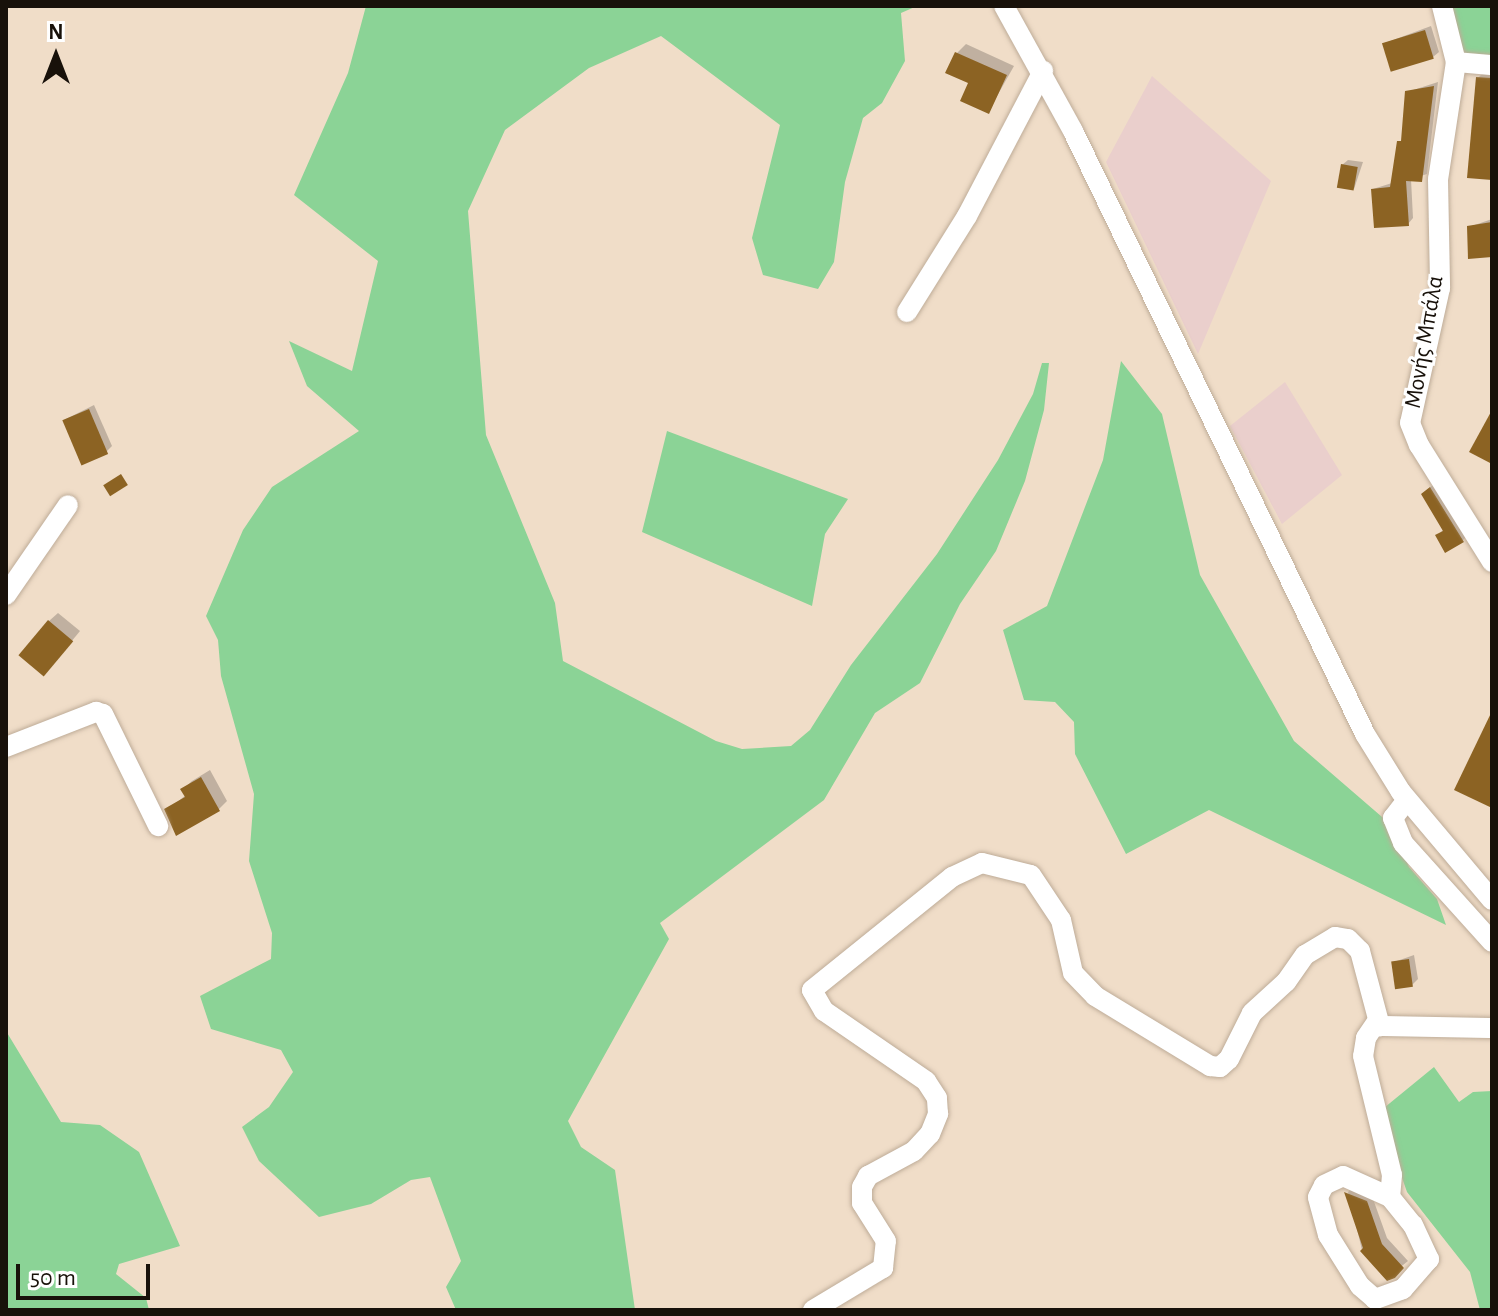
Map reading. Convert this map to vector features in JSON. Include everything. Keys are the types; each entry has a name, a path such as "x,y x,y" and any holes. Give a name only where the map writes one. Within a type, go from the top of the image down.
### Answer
{"street":[{"path":"1004,6 1043,71 1312,634 1365,734 1407,800 1492,900"},
{"name":"Μονής Μπάλα","path":"1442,6 1456,62 1438,179 1440,288 1410,423 1419,445 1492,562"},
{"path":"1456,62 1492,65"},
{"path":"907,312 967,216 1043,71"},
{"path":"6,595 68,505"},
{"path":"6,747 96,712 103,714 158,826"},
{"path":"1407,800 1393,818 1403,843 1492,942"},
{"path":"813,1310 883,1268 886,1241 862,1203 862,1187 868,1176 914,1151 938,1114 937,1098 926,1081 824,1011 812,990 952,877 982,863 1031,875 1061,920 1073,973 1095,996 1210,1066 1220,1067 1229,1059 1252,1013 1286,982 1305,955 1335,937 1348,939 1360,951 1376,1023 1363,1056 1392,1175 1390,1197 1413,1225 1429,1259 1403,1289 1375,1299 1360,1286 1328,1235 1318,1197 1324,1185 1343,1176 1360,1179 1390,1197"},
{"path":"1376,1023 1390,1028 1492,1028"}],"shaded area":[{"path":"1152,76 1271,181 1198,354 1106,162"},
{"path":"1285,382 1342,475 1282,524 1230,426"}],"green space":[{"path":"366,6 917,6 901,13 905,61 882,103 863,118 845,182 834,262 818,289 763,275 752,238 780,125 661,36 589,68 505,130 468,211 486,435 555,603 563,661 716,741 742,749 791,746 810,730 851,665 937,554 998,460 1033,394 1042,363 1049,363 1044,410 1025,481 996,551 960,604 920,683 875,713 824,800 660,923 669,939 568,1121 581,1147 615,1170 635,1310 456,1310 446,1287 461,1261 430,1177 411,1180 371,1204 319,1217 259,1161 242,1127 269,1107 293,1072 281,1050 211,1029 200,996 271,959 272,933 249,861 254,794 221,676 218,640 206,616 243,530 272,487 359,431 307,386 289,341 352,371 378,261 294,195 348,73"},
{"path":"1449,6 1492,6 1492,61 1462,57"},
{"path":"1121,361 1162,414 1200,575 1294,741 1389,823 1409,867 1437,899 1446,925 1209,810 1126,854 1075,754 1074,722 1055,702 1024,700 1003,630 1047,606 1103,460"},
{"path":"667,431 848,499 825,534 812,606 642,532"},
{"path":"6,1031 61,1122 100,1125 139,1152 180,1246 119,1264 116,1274 146,1298 149,1310 6,1310"},
{"path":"1434,1067 1459,1102 1473,1092 1492,1091 1492,1310 1480,1310 1470,1272 1407,1192 1379,1112"}],"building":[{"path":"1425,30 1434,59 1391,72 1382,43"},
{"path":"955,52 1007,75 989,114 960,101 968,83 945,73"},
{"path":"1476,77 1492,78 1492,180 1467,178"},
{"path":"1434,86 1422,182 1406,181 1409,226 1374,228 1371,189 1390,187 1397,141 1401,141 1405,91"},
{"path":"1341,164 1358,167 1354,191 1337,188"},
{"path":"1492,222 1492,257 1468,259 1467,226"},
{"path":"89,409 108,454 81,465 62,420"},
{"path":"1492,410 1492,464 1469,452"},
{"path":"121,474 128,485 110,496 103,485"},
{"path":"1430,487 1464,542 1445,553 1435,535 1443,531 1421,494"},
{"path":"48,620 73,641 44,676 18,655"},
{"path":"1492,711 1492,808 1454,790"},
{"path":"201,777 220,811 176,836 164,809 185,797 180,789"},
{"path":"1409,959 1413,987 1395,989 1391,962"},
{"path":"1344,1192 1367,1201 1382,1244 1404,1268 1395,1278 1387,1281 1360,1251 1363,1248"}]}
